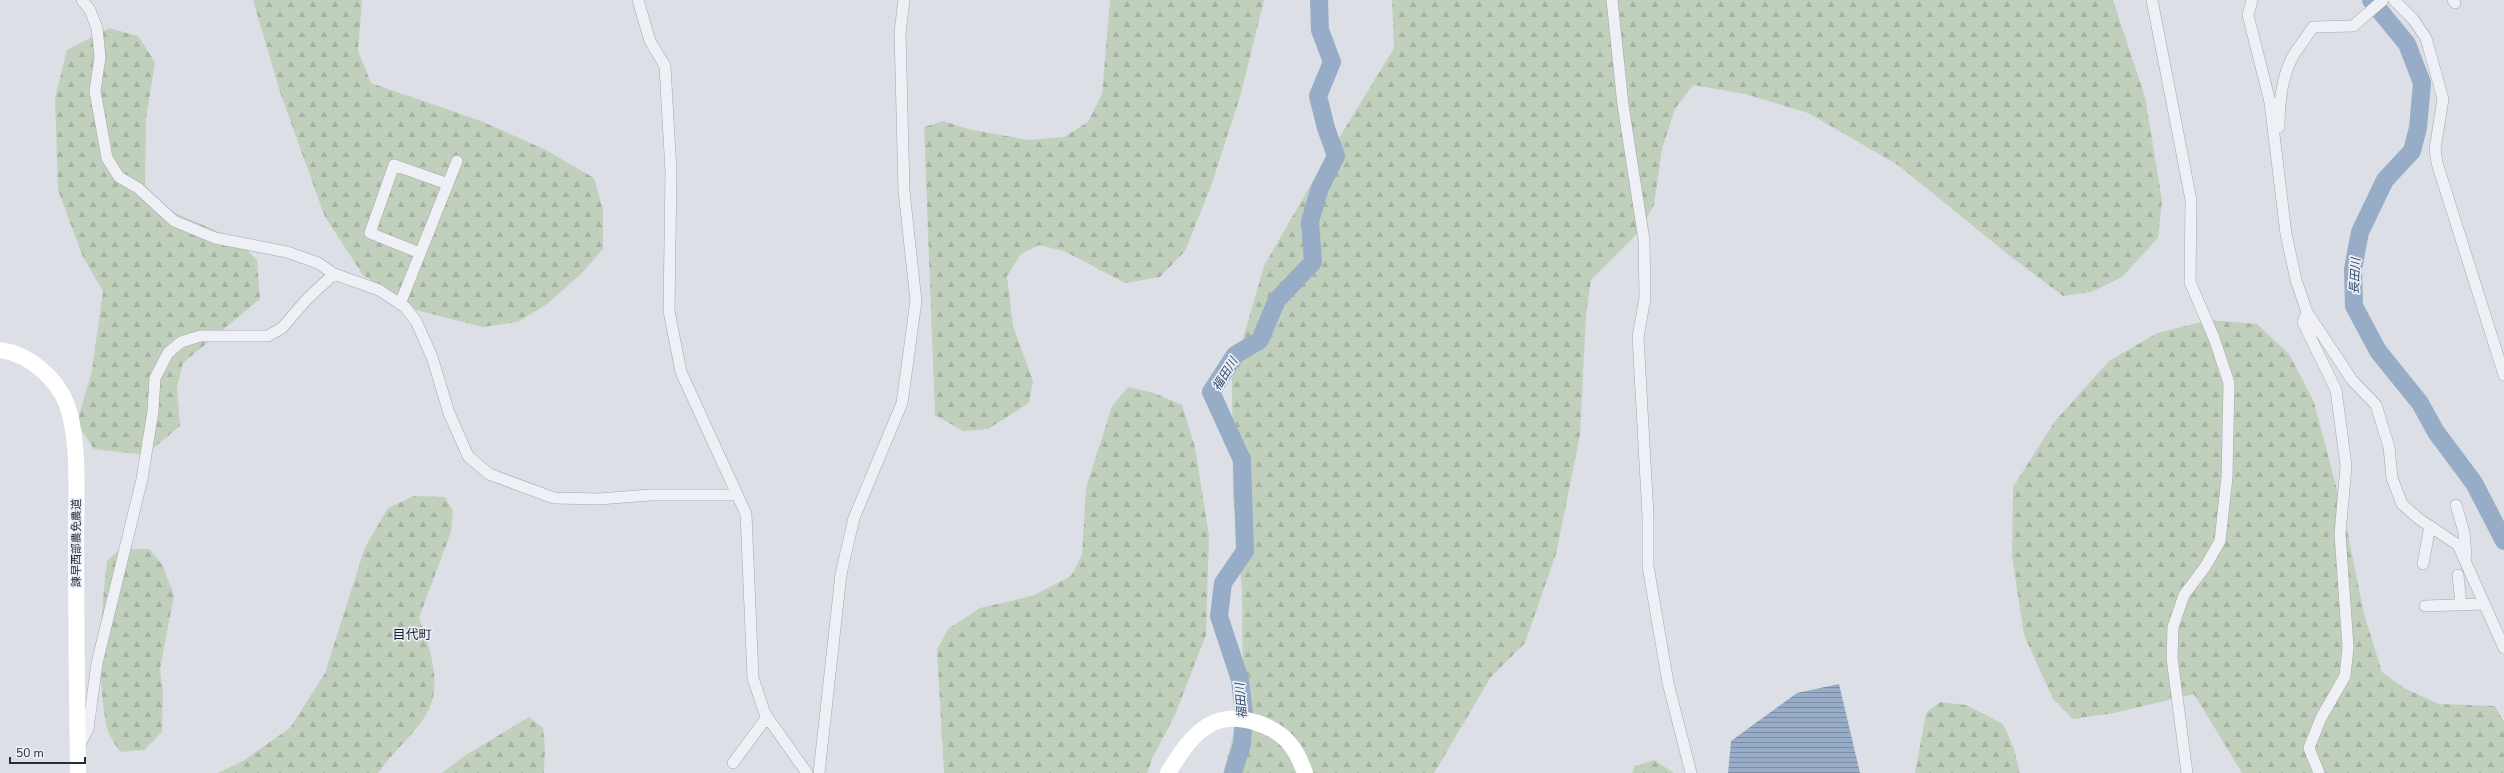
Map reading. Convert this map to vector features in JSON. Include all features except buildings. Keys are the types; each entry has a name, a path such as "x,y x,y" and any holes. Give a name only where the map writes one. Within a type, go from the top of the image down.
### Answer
{"street":[{"path":"82,0 97,28 100,57 95,91 107,158 119,177 138,188 174,221 215,238 287,252 318,263 334,274 379,290 400,304 416,322 432,357 449,413 468,456 489,474 554,498 599,499 650,495 735,494"},
{"path":"638,0 650,41 665,66 666,74 671,172 668,311 681,372 730,477 735,494 741,500 746,514 754,678 767,717 807,773"},
{"path":"819,773 841,574 854,518 902,403 916,301 904,191 900,32 904,0"},
{"path":"1612,0 1623,105 1644,240 1645,298 1638,337 1648,516 1648,566 1668,683 1691,773"},
{"path":"2152,0 2191,200 2190,282 2214,338 2229,383 2227,477 2220,541 2205,567 2184,595 2173,626 2173,666 2188,773"},
{"path":"2252,0 2248,15 2270,102 2286,234 2296,280 2307,312 2352,380 2376,405 2389,447 2392,478 2402,504 2430,526 2458,545 2504,648"},
{"path":"2276,149 2279,111 2287,69 2294,54 2313,27 2353,26 2383,0"},
{"path":"2394,0 2413,19 2426,38 2443,99 2436,149 2437,163 2504,375"},
{"path":"400,304 457,161"},
{"path":"420,252 370,233 394,165 448,184"},
{"path":"78,747 88,729 97,663 142,478 153,411 155,378 168,353 181,342 200,336 268,336 282,328 307,298 334,274"},
{"path":"2307,312 2303,322 2336,390 2346,466 2340,534 2348,647 2346,676 2321,718 2309,748 2319,773"},
{"name":"諫早西部農免農道","path":"4,351 28,361 52,378 67,404 72,424 76,489 78,773"},
{"path":"2456,505 2464,532 2466,563"},
{"path":"2423,564 2430,526"},
{"path":"2458,575 2460,604"},
{"path":"2425,606 2484,604"},
{"path":"733,763 767,717"},
{"path":"1168,773 1187,744 1211,724 1231,719 1249,720 1260,724 1280,736 1293,747 1305,773"}],"green space":[{"path":"253,0 362,0 358,51 371,83 481,121 546,150 594,178 603,210 603,249 582,273 546,305 517,322 483,327 416,310 363,275 325,217 280,92"},
{"path":"1110,0 1264,0 1240,97 1211,186 1185,251 1160,277 1125,283 1064,251 1039,245 1021,254 1007,276 1013,326 1033,381 1029,403 988,429 963,431 935,415 924,127 943,121 972,130 1029,140 1064,137 1088,122 1102,94"},
{"path":"1392,0 2113,0 2145,97 2162,200 2158,238 2122,277 2091,292 2063,296 2010,256 1898,165 1808,113 1745,94 1693,85 1675,109 1662,149 1654,205 1637,234 1591,280 1586,315 1580,435 1556,554 1525,643 1491,677 1434,773 1223,773 1243,700 1242,590 1233,497 1232,377 1264,266 1314,179 1394,48"},
{"path":"109,28 138,36 155,62 146,118 145,185 166,209 237,240 257,260 260,299 183,363 177,387 180,426 145,455 94,449 77,423 92,370 103,291 83,257 58,190 55,98 67,50"},
{"path":"2209,320 2257,324 2289,354 2314,402 2346,524 2364,614 2382,672 2404,688 2439,704 2495,706 2504,722 2504,773 2242,773 2194,694 2114,713 2073,719 2053,699 2024,635 2012,556 2013,487 2055,421 2109,361 2157,333"},
{"path":"1128,387 1154,393 1182,405 1195,447 1209,536 1206,635 1175,715 1153,757 1147,773 944,773 937,650 948,629 980,608 1032,596 1071,576 1082,555 1086,488 1112,406"},
{"path":"414,496 445,497 453,511 451,532 419,618 431,655 435,681 434,694 424,718 378,773 218,773 243,761 290,728 325,673 365,547 388,508"},
{"path":"120,549 149,549 162,564 174,595 160,669 163,695 162,732 144,750 120,752 107,728 104,708 101,666 101,623 107,561"},
{"path":"1940,702 1966,705 2003,724 2014,749 2020,773 1915,773 1926,713"},
{"path":"529,717 543,728 545,747 544,773 442,773 464,756"},
{"path":"1654,760 1674,773 1632,773 1635,766"}],"water":[{"path":"1839,684 1860,773 1728,773 1731,741 1797,693"}],"waterway":[{"name":"福田川","path":"1233,773 1242,744 1244,714 1240,680 1219,616 1223,583 1245,551 1242,460 1211,392 1235,355 1260,340 1277,300 1313,262 1310,221 1320,188 1336,156 1326,128 1318,96 1332,62 1320,30 1319,0"},
{"name":"長田川","path":"2371,0 2407,44 2422,83 2418,128 2412,151 2385,180 2360,232 2353,269 2354,306 2378,351 2420,403 2436,432 2474,483 2504,541"}],"district":[{"name":"目代町","path":"412,634"}]}
